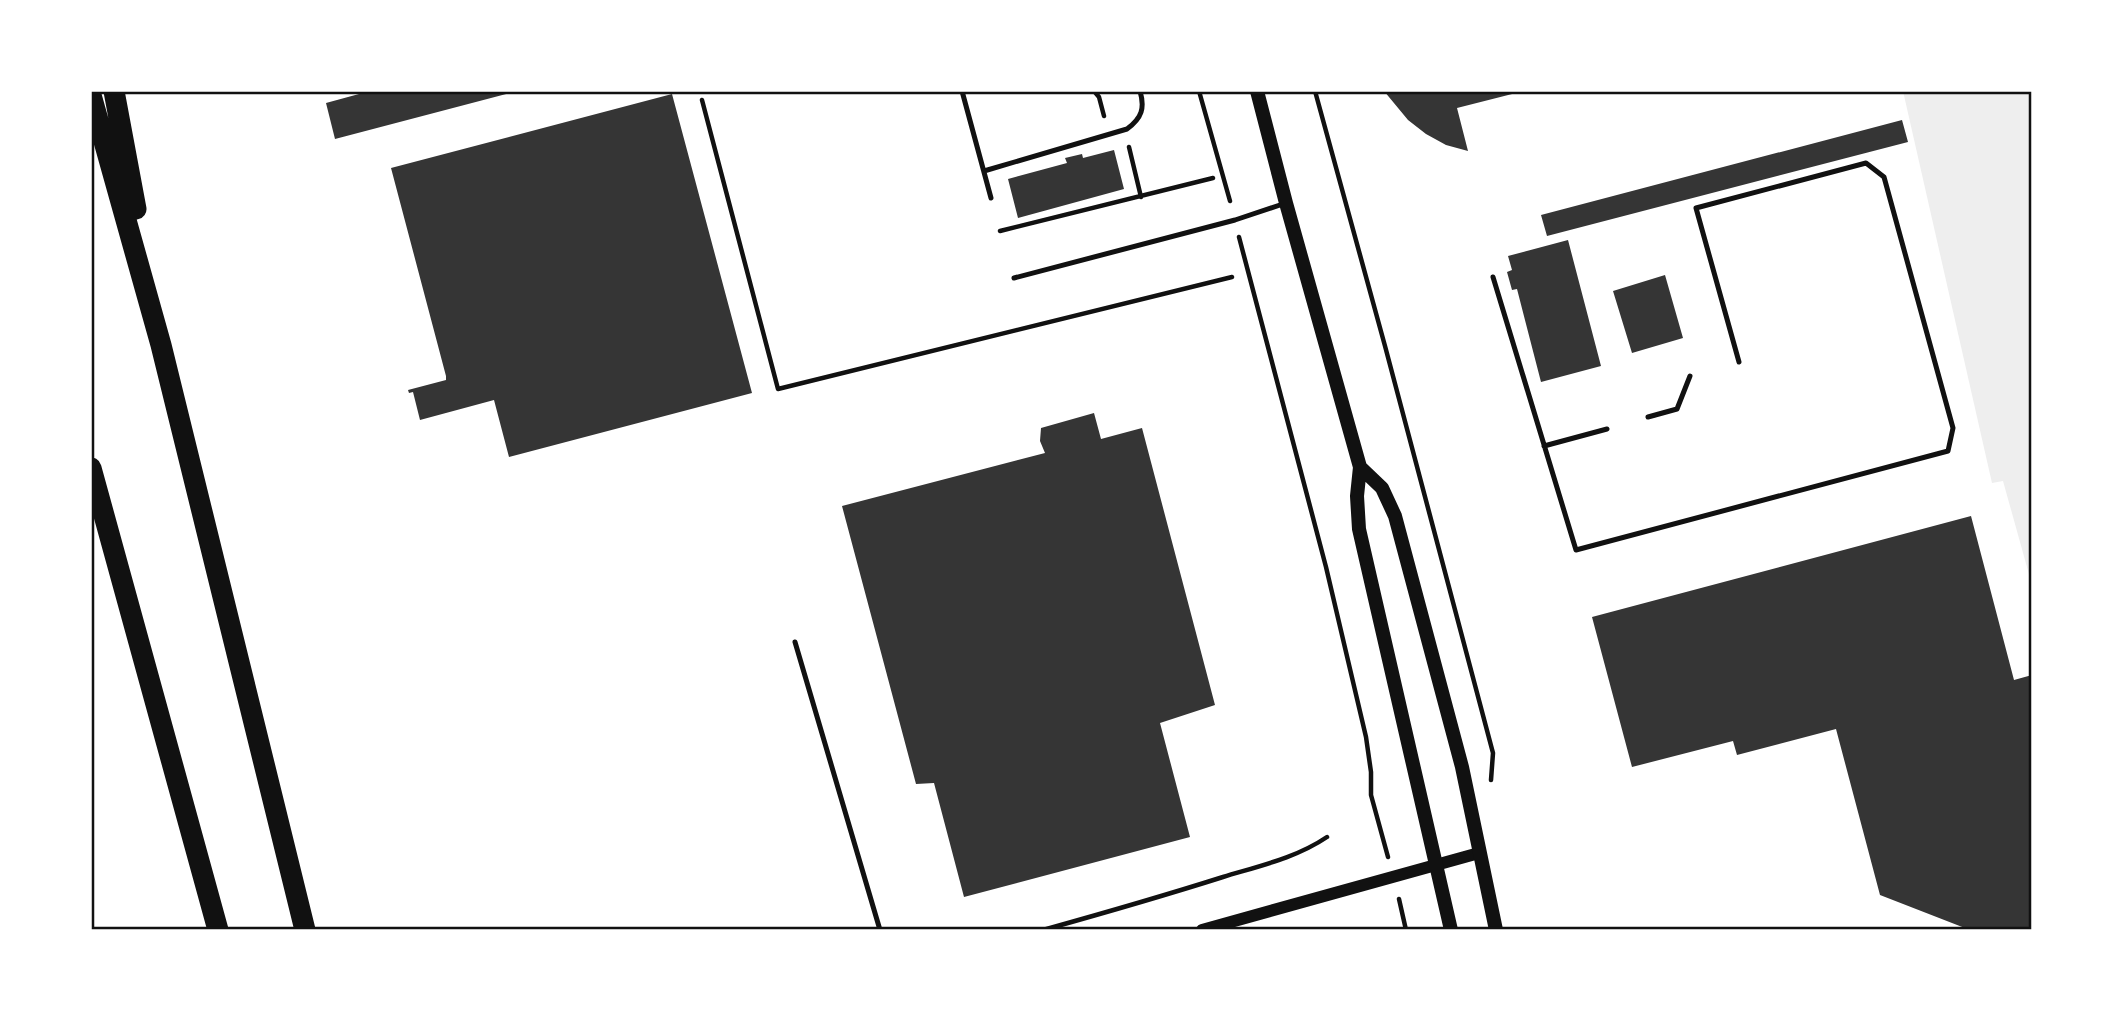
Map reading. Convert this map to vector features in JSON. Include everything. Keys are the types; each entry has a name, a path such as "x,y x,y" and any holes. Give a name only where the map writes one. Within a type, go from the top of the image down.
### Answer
{"highway":[{"path":"114,91 161,345"},
{"path":"91,95 161,345 305,930"},
{"path":"91,468 218,930"}],"main road":[{"path":"1257,91 1360,467 1357,496 1359,528 1451,930"},
{"path":"1360,467 1382,488 1395,516 1462,767 1496,930"}],"street":[{"path":"1202,930 1479,853"}],"lane":[{"path":"962,91 991,198"},
{"path":"984,171 1127,129 1137,122 1144,106 1140,91"},
{"path":"1493,277 1576,550 1948,451 1953,428 1884,177 1866,163 1696,208 1739,362"},
{"path":"1014,278 1235,220 1286,203"},
{"path":"1648,417 1677,409 1690,376"},
{"path":"1544,446 1607,429"},
{"path":"795,642 880,930"}],"path":[{"path":"1199,91 1326,567 1366,737 1371,795"},
{"path":"1315,91 1493,753 1489,793"},
{"path":"702,100 778,390 1232,278"},
{"path":"1000,231 1213,178"},
{"path":"1043,930 1157,899 1283,859 1309,849 1327,837"},
{"path":"1351,930 1376,930"}],"shaded area":[{"path":"1903,91 2032,91 2032,585 2003,481 1992,483"}],"building":[{"path":"370,91 514,92 335,139 326,103"},
{"path":"1384,91 1520,92 1457,108 1468,151 1446,145 1426,134 1408,120"},
{"path":"672,94 752,393 509,457 494,400 420,420 413,392 409,393 408,390 446,380 446,376 391,168"},
{"path":"1902,120 1908,142 1547,236 1541,215"},
{"path":"1114,150 1124,189 1018,218 1008,179 1067,163 1065,158 1082,154 1083,158"},
{"path":"1568,240 1601,366 1541,382 1517,289 1512,290 1507,272 1512,270 1508,256"},
{"path":"1665,275 1683,338 1632,353 1613,291"},
{"path":"1094,413 1101,439 1142,428 1215,705 1160,723 1190,837 964,897 934,783 916,784 842,506 1045,453 1040,441 1041,428"},
{"path":"1971,516 2014,680 2032,675 2032,930 1970,930 1880,895 1836,729 1737,755 1733,741 1632,767 1592,617"}]}
